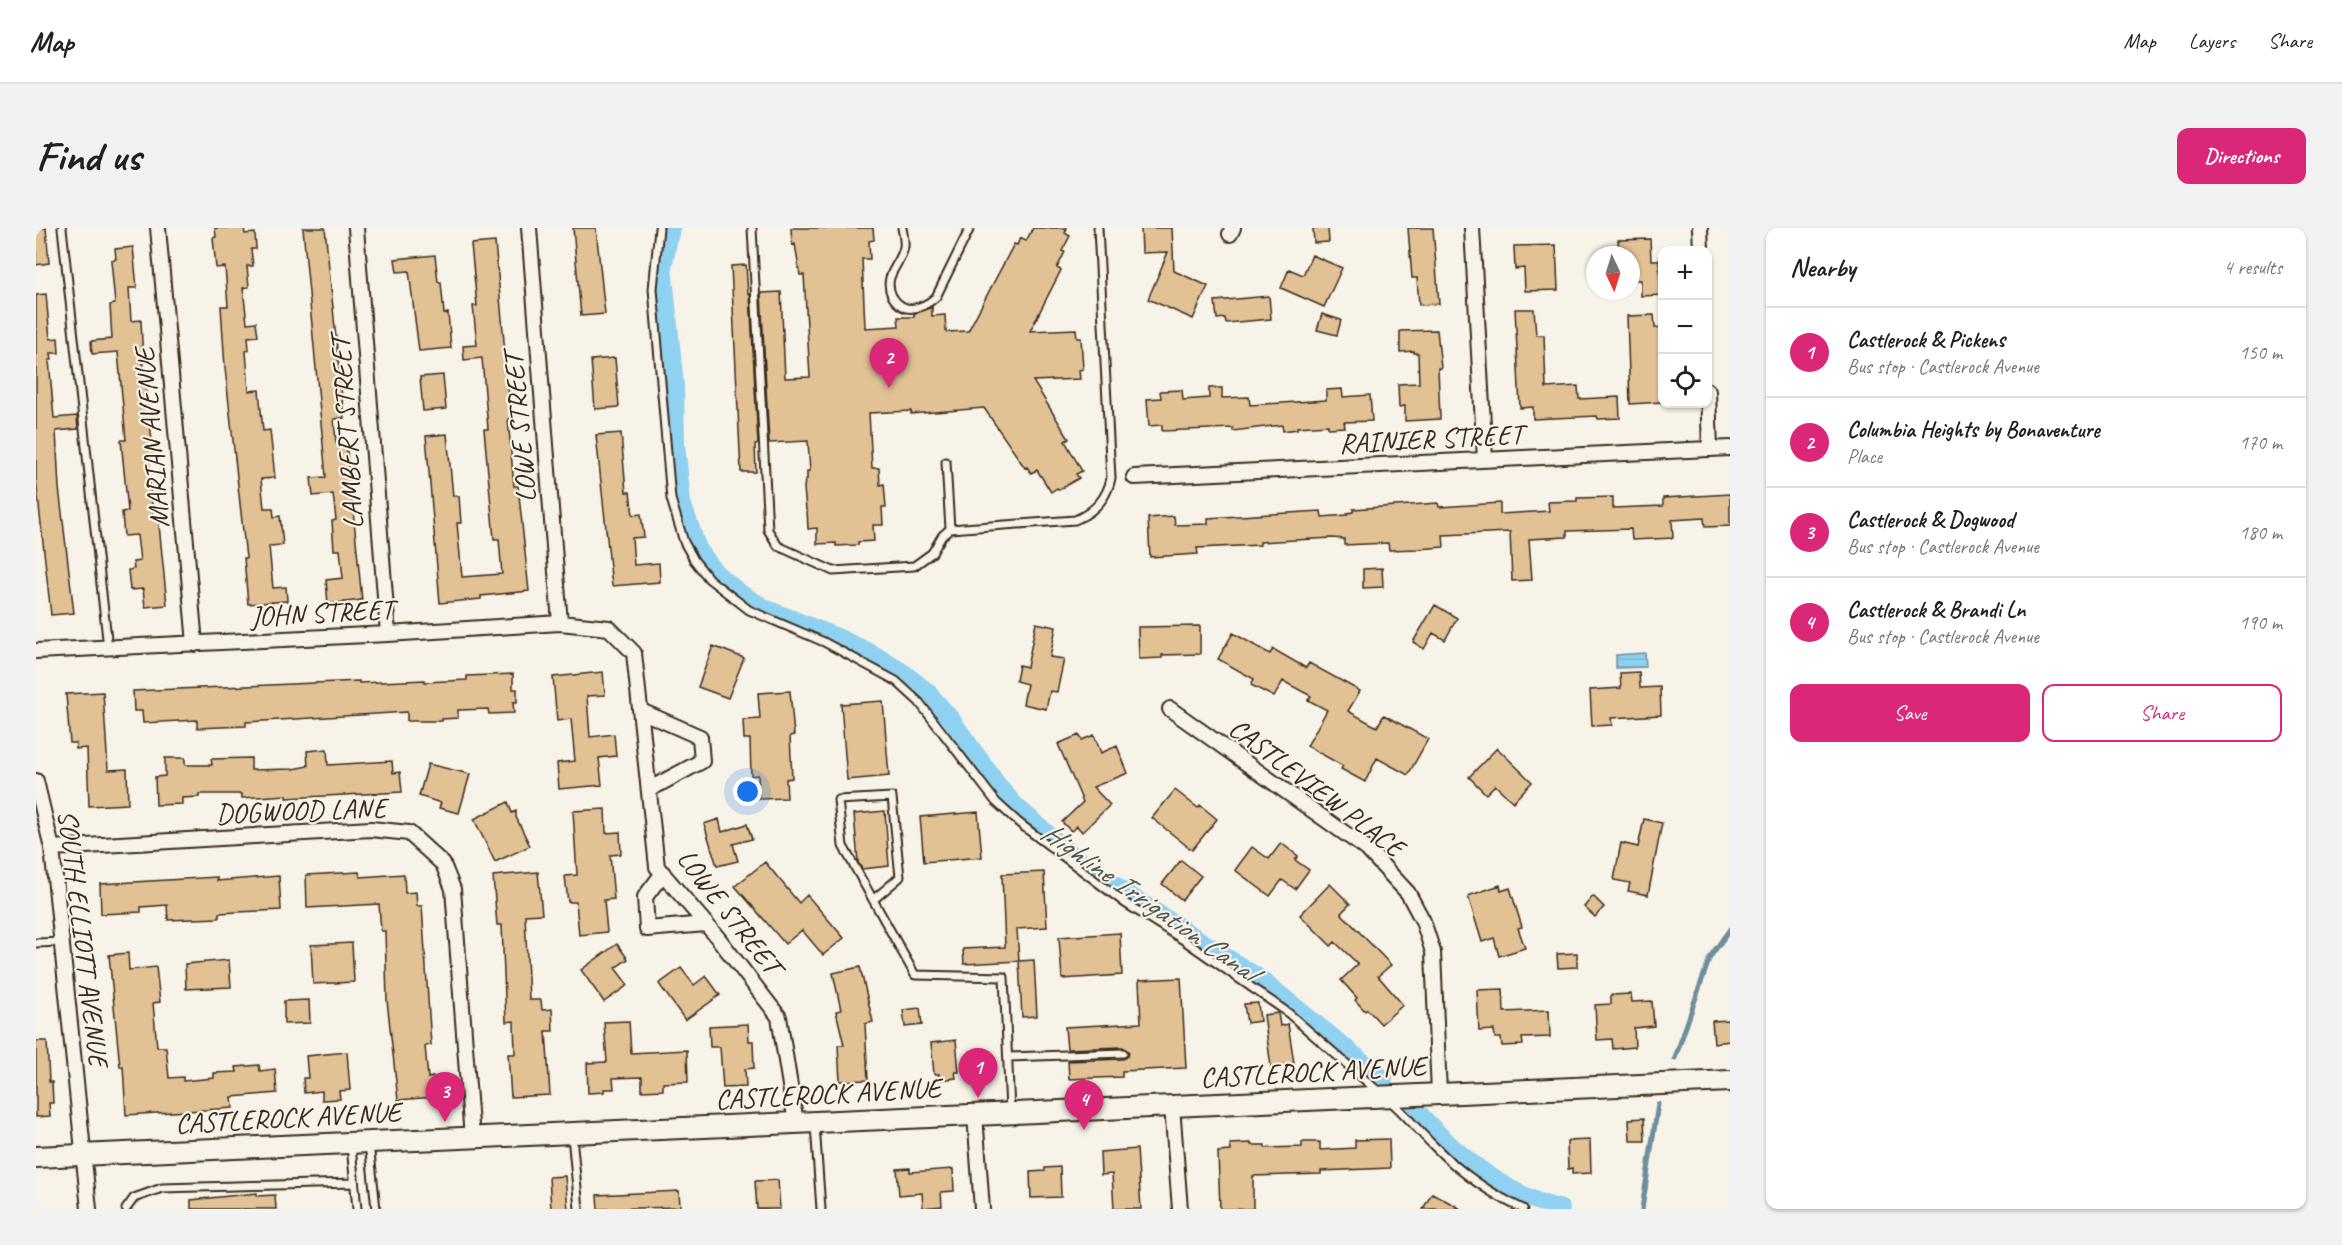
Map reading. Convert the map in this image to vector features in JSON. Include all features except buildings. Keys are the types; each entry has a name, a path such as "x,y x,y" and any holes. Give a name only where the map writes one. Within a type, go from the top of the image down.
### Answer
{"street":[{"name":"MARIAN AVENUE","path":"158,228 195,644"},
{"name":"LAMBERT STREET","path":"356,228 388,634"},
{"name":"LOWE STREET","path":"529,228 560,623"},
{"path":"1472,228 1485,460"},
{"path":"1700,228 1701,246"},
{"path":"1708,408 1710,449"},
{"name":"RAINIER STREET","path":"1134,477 1730,448"},
{"name":"JOHN STREET","path":"36,651 388,634 560,623 609,628"},
{"name":"LOWE STREET","path":"609,628 634,653 657,867 706,924 779,1017 805,1123"},
{"name":"CASTLEVIEW PLACE","path":"1170,709 1367,849 1408,893 1423,921 1433,952 1438,1094"},
{"path":"641,711 700,737 702,761 650,789"},
{"name":"SOUTH ELLIOTT AVENUE","path":"36,781 52,848 89,1209"},
{"name":"DOGWOOD LANE","path":"52,848 371,829 409,832 443,864 453,889 472,1138"},
{"path":"663,873 645,897 647,929 706,924"},
{"name":"CASTLEROCK AVENUE","path":"36,1157 1730,1081"},
{"path":"1172,1106 1180,1209"},
{"path":"975,1115 982,1209"}],"lane":[{"path":"62,228 108,648"},
{"path":"659,228 653,288 671,499 684,542 709,579 749,610 824,642 896,681 919,702 996,802 1019,823 1125,903 1182,939 1287,1012 1402,1111 1438,1150 1486,1189 1523,1209"},
{"path":"752,228 768,530 778,546 833,571 914,566 932,553 942,536 950,529 1075,520 1090,514 1102,501 1109,489 1111,478 1098,228"},
{"path":"902,228 904,248 890,274 889,282 894,300 906,308 919,308 936,297 970,228"},
{"path":"946,462 950,529"},
{"path":"873,900 900,877 892,796 838,800 843,846 873,900 915,975 1004,977 1010,1114"},
{"path":"36,943 62,942"},
{"path":"1008,1058 1123,1053"},
{"path":"805,1123 821,1209"},
{"path":"572,1133 579,1209"},
{"path":"357,1209 354,1183 360,1143"},
{"path":"360,1143 376,1209"},
{"path":"126,1209 134,1198 162,1188 354,1183"}],"water":[{"path":"1645,653 1646,667 1616,668 1616,655"}],"waterway":[{"name":"Highline Irrigation Canal","path":"671,228 663,267 675,385 676,444 682,503 698,549 716,573 740,593 765,608 837,637 873,654 904,673 928,692 951,719 1000,788 1016,806 1072,855 1129,895 1261,979 1384,1079"},
{"path":"1675,1058 1710,957 1730,929"},
{"path":"1642,1209 1658,1104"},
{"name":"Highline Irrigation Canal","path":"1415,1109 1446,1141 1481,1170 1519,1193 1561,1209"}],"place":[{"name":"Columbia Heights by Bonaventure","path":"889,388"},
{"name":"Castlerock & Pickens","path":"978,1098"},
{"name":"Castlerock & Dogwood","path":"445,1122"},
{"name":"Castlerock & Brandi Ln","path":"1084,1130"}]}
